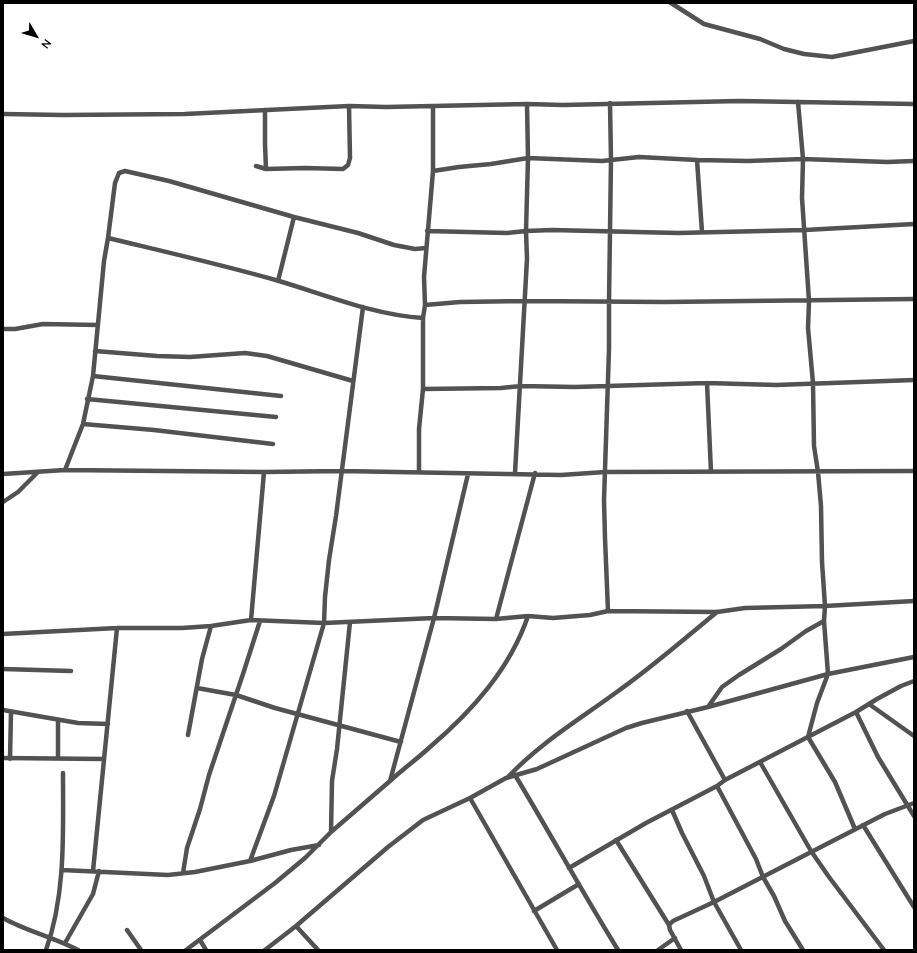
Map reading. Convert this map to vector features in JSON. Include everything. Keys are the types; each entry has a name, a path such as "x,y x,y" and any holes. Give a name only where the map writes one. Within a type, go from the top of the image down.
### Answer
{"street":[{"path":"671,3 704,24 760,39 795,52 832,57 914,41"},
{"path":"3,114 185,114 349,106 563,105 739,101 914,104"},
{"path":"798,102 803,159 802,198 809,301 808,328 813,383 814,446 821,506 822,562 825,606 824,620 828,674 817,703 808,737 835,782 855,830"},
{"path":"608,611 605,538 605,472 609,386 611,160 610,103"},
{"path":"515,473 527,259 527,104"},
{"path":"256,166 266,169 343,169 348,165 350,158 349,106"},
{"path":"419,472 419,428 423,389 423,318 425,305 424,282 432,171 433,106"},
{"path":"265,110 266,169"},
{"path":"432,171 528,158 611,160 639,157 697,160 803,159 887,162 914,161"},
{"path":"697,160 702,232"},
{"path":"65,470 82,424 93,376 103,270 116,176 121,171 169,181 294,217 358,233 394,245 415,249 426,248"},
{"path":"278,281 294,217"},
{"path":"427,231 507,233 526,231 610,231 678,233 805,230 914,224"},
{"path":"108,238 194,258 278,281 363,308 409,317 423,318"},
{"path":"425,305 460,302 525,301 609,302 914,300"},
{"path":"250,861 274,796 324,623 329,560 363,308"},
{"path":"3,329 15,329 43,324 98,325"},
{"path":"95,351 158,356 245,353 267,356 353,381"},
{"path":"93,376 281,396"},
{"path":"423,389 707,383 776,385 914,380"},
{"path":"707,383 711,472"},
{"path":"87,399 276,417"},
{"path":"82,424 154,430 273,444"},
{"path":"3,474 65,470 264,472 342,471 468,474 535,473 561,475 605,472 914,471"},
{"path":"3,502 18,492 38,472"},
{"path":"251,620 264,472"},
{"path":"496,619 535,473"},
{"path":"390,781 434,618 468,474"},
{"path":"3,634 117,628 182,628 211,626 251,620 305,621 324,623 434,618 496,619 528,616 553,618 590,615 608,611 717,612 745,608 825,606 914,601"},
{"path":"506,778 524,760 547,741 616,693 717,612"},
{"path":"186,950 275,883 305,858 331,832 430,748 475,704 502,669 521,635 528,616"},
{"path":"708,707 722,687 824,620"},
{"path":"183,873 187,848 214,760 260,621"},
{"path":"331,832 332,781 337,749 350,622"},
{"path":"188,735 202,659 211,626"},
{"path":"65,943 93,894 104,758 117,628"},
{"path":"265,950 296,926 388,847 423,820 470,798 506,778 537,769 626,728 648,721 708,707 828,674 914,657"},
{"path":"3,669 71,671"},
{"path":"569,868 646,823 717,786 724,780 914,681"},
{"path":"197,688 236,695 275,708 401,742"},
{"path":"869,704 914,736"},
{"path":"3,710 78,723 108,724"},
{"path":"10,759 11,712"},
{"path":"687,712 724,780"},
{"path":"856,712 878,757 914,816"},
{"path":"58,720 58,758"},
{"path":"3,758 104,758"},
{"path":"760,762 811,851 884,950"},
{"path":"46,950 55,920 62,870 63,773"},
{"path":"515,775 618,950"},
{"path":"717,786 756,859 786,921 803,950"},
{"path":"470,798 557,950"},
{"path":"670,925 678,918 714,902 885,814 914,803"},
{"path":"672,810 704,876 714,902 741,950"},
{"path":"863,825 914,907"},
{"path":"616,840 670,925 670,930 681,950"},
{"path":"62,870 168,875 250,861 291,850 319,845"},
{"path":"534,911 578,884"},
{"path":"3,918 65,943 78,950"},
{"path":"296,926 318,950"},
{"path":"127,930 141,950"},
{"path":"658,950 675,938"},
{"path":"200,940 206,950"}]}
